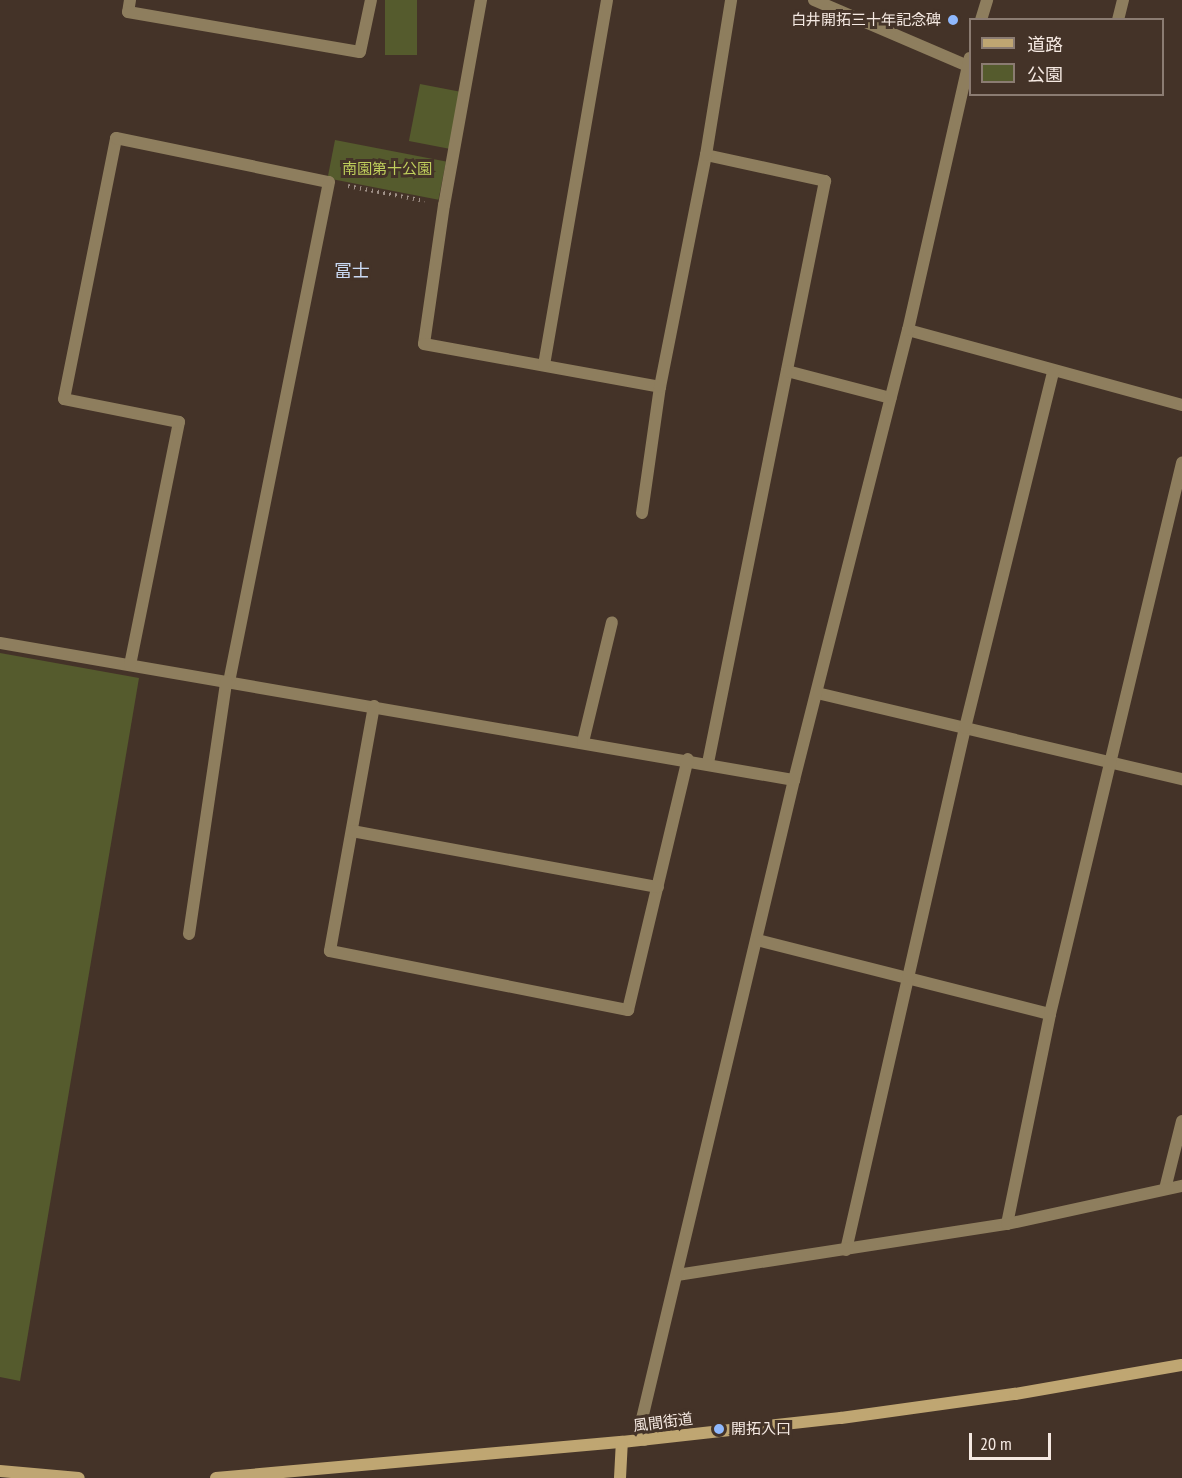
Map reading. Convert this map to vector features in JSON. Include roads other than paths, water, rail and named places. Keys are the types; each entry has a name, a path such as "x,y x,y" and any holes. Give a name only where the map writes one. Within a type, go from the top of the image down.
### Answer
{"street":[{"path":"130,0 128,12 360,52 371,0"},
{"path":"481,0 444,205 424,344 660,387"},
{"path":"544,365 607,0"},
{"path":"642,513 660,387 706,155 731,0"},
{"path":"644,1440 641,1423 794,780 908,330 969,62 814,0"},
{"path":"982,18 987,0"},
{"path":"1118,18 1123,0"},
{"path":"130,665 179,422 64,399 116,138 329,182 227,682 189,934"},
{"path":"706,155 825,181 708,763"},
{"path":"908,330 1053,372 1182,405"},
{"path":"787,371 891,398"},
{"path":"846,1250 965,728 1053,372"},
{"path":"1007,1224 1050,1014 1182,463"},
{"path":"583,742 612,622"},
{"path":"0,643 688,759 794,780"},
{"path":"817,693 1182,779"},
{"path":"374,706 330,951 628,1010 688,759"},
{"path":"352,831 658,886"},
{"path":"757,940 1050,1014"},
{"path":"1165,1189 1182,1120"},
{"path":"677,1275 1007,1224 1182,1186"},
{"name":"風間街道","path":"216,1478 644,1440 1004,1396 1182,1365"},
{"path":"620,1478 622,1442"},
{"path":"0,1472 80,1478"}],"place":[{"name":"白井開拓三十年記念碑","path":"953,20"},
{"name":"開拓入口","path":"719,1429"}],"district":[{"name":"冨士","path":"352,271"}],"park label":[{"name":"南園第十公園","path":"387,169"}]}
